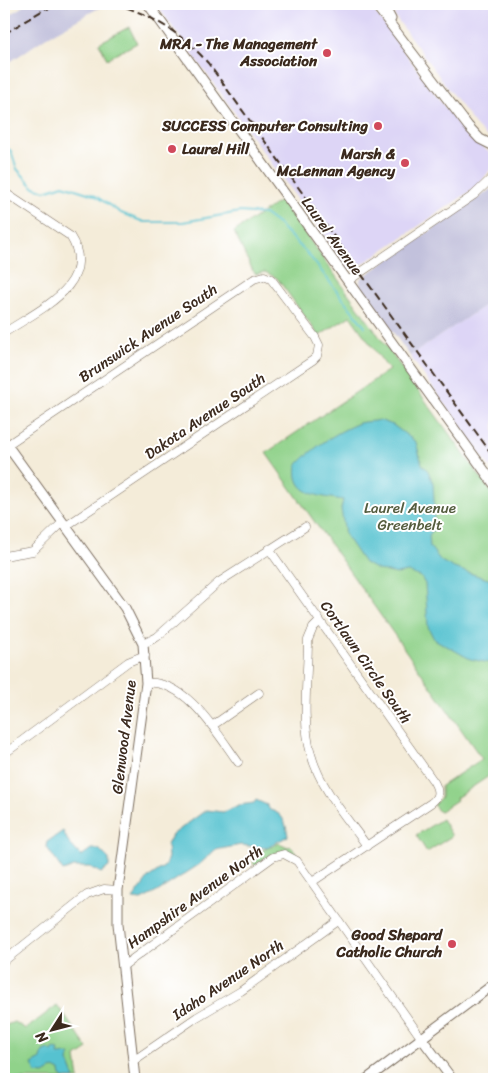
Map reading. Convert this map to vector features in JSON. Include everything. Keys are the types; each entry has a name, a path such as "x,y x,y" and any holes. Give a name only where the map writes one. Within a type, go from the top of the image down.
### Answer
{"street":[{"name":"Laurel Avenue","path":"148,4 494,484"},
{"path":"375,4 396,28 468,126 480,139 494,146"},
{"path":"383,4 396,28"},
{"path":"348,281 474,195 494,176"},
{"path":"4,192 70,236 78,252 78,271 74,280 64,292 4,333"},
{"name":"Brunswick Avenue South","path":"5,443 254,279 261,276 271,279 298,312"},
{"name":"Dakota Avenue South","path":"4,556 33,550 64,524 313,360 319,350 318,341 298,312"},
{"name":"Glenwood Avenue","path":"5,443 125,608 143,644 146,683 118,890 122,966 135,1079"},
{"path":"143,644 158,637 219,582 304,527"},
{"name":"Cortlawn Circle South","path":"269,549 434,782 438,791 431,803 367,846"},
{"path":"320,621 313,628 308,640 307,722 311,754 322,780 367,846 312,882 452,1079"},
{"path":"4,754 128,662 145,655"},
{"path":"146,683 157,682 176,690 212,726 238,762"},
{"path":"212,726 259,693"},
{"name":"Hampshire Avenue North","path":"122,966 274,857 284,854 297,861 312,882"},
{"path":"4,961 87,896 100,890 118,890"},
{"name":"Idaho Avenue North","path":"133,1061 197,1017 242,990 338,921"},
{"path":"368,1079 494,984"}],"shaded area":[{"path":"26,4 106,4 48,36 4,66 4,19"},
{"path":"156,4 369,4 464,133 490,153 493,161 492,167 478,186 355,269 348,269"},
{"path":"410,4 494,4 494,140 485,135 475,125 394,15"},
{"path":"494,187 494,299 410,356 360,286 360,279"},
{"path":"494,299 494,473 410,356"}],"green space":[{"path":"129,27 137,43 107,59 99,43"},
{"name":"Laurel Avenue Greenbelt","path":"281,200 494,496 494,761 487,766 492,774 439,812 434,805 441,797 441,786 482,759 266,453 389,370 350,316 319,336 277,278 265,272 256,274 253,271 234,232"},
{"path":"442,819 452,836 427,852 416,835"},
{"path":"279,843 288,847 291,846 300,859 294,854 283,851 277,852 255,866 253,862 261,851"},
{"path":"57,1005 88,1049 76,1057 79,1079 4,1079 4,1026 14,1022 26,1029"}],"water":[{"path":"379,420 393,425 416,442 422,464 428,471 433,483 434,529 429,535 430,547 441,561 454,568 494,581 494,664 470,659 434,639 428,627 425,584 421,577 408,572 397,574 378,570 364,563 345,535 341,509 343,500 310,493 299,483 297,465 318,446 359,423"},
{"path":"256,800 267,805 270,810 281,816 288,836 266,848 241,845 215,850 200,864 157,892 141,900 133,899 149,877 165,866 168,857 167,845 172,835 206,810 223,812 239,805 254,803"},
{"path":"63,831 69,843 81,856 91,849 99,849 109,859 109,867 101,873 90,867 74,867 63,871 46,846 47,842"},
{"path":"48,1049 52,1052 54,1049 59,1050 58,1055 70,1054 68,1061 75,1079 66,1079 61,1076 60,1071 54,1068 44,1074 36,1073 32,1064 41,1059 43,1051"}],"waterway":[{"path":"4,152 7,148 11,151 17,169 31,184"},
{"path":"32,186 45,191 63,185 94,195 121,213 144,222 183,222 240,212 264,214 279,225 308,254 365,327"}],"railway":[{"path":"4,34 53,4"},
{"path":"47,9 64,4"},
{"path":"115,4 141,13 166,27 188,43 208,63 494,457"}],"place":[{"name":"MRA - The Management Association","path":"327,53"},
{"name":"SUCCESS Computer Consulting","path":"378,126"},
{"name":"Laurel Hill","path":"172,149"},
{"name":"Marsh & McLennan Agency","path":"405,163"},
{"name":"Good Shepard Catholic Church","path":"452,944"}]}
